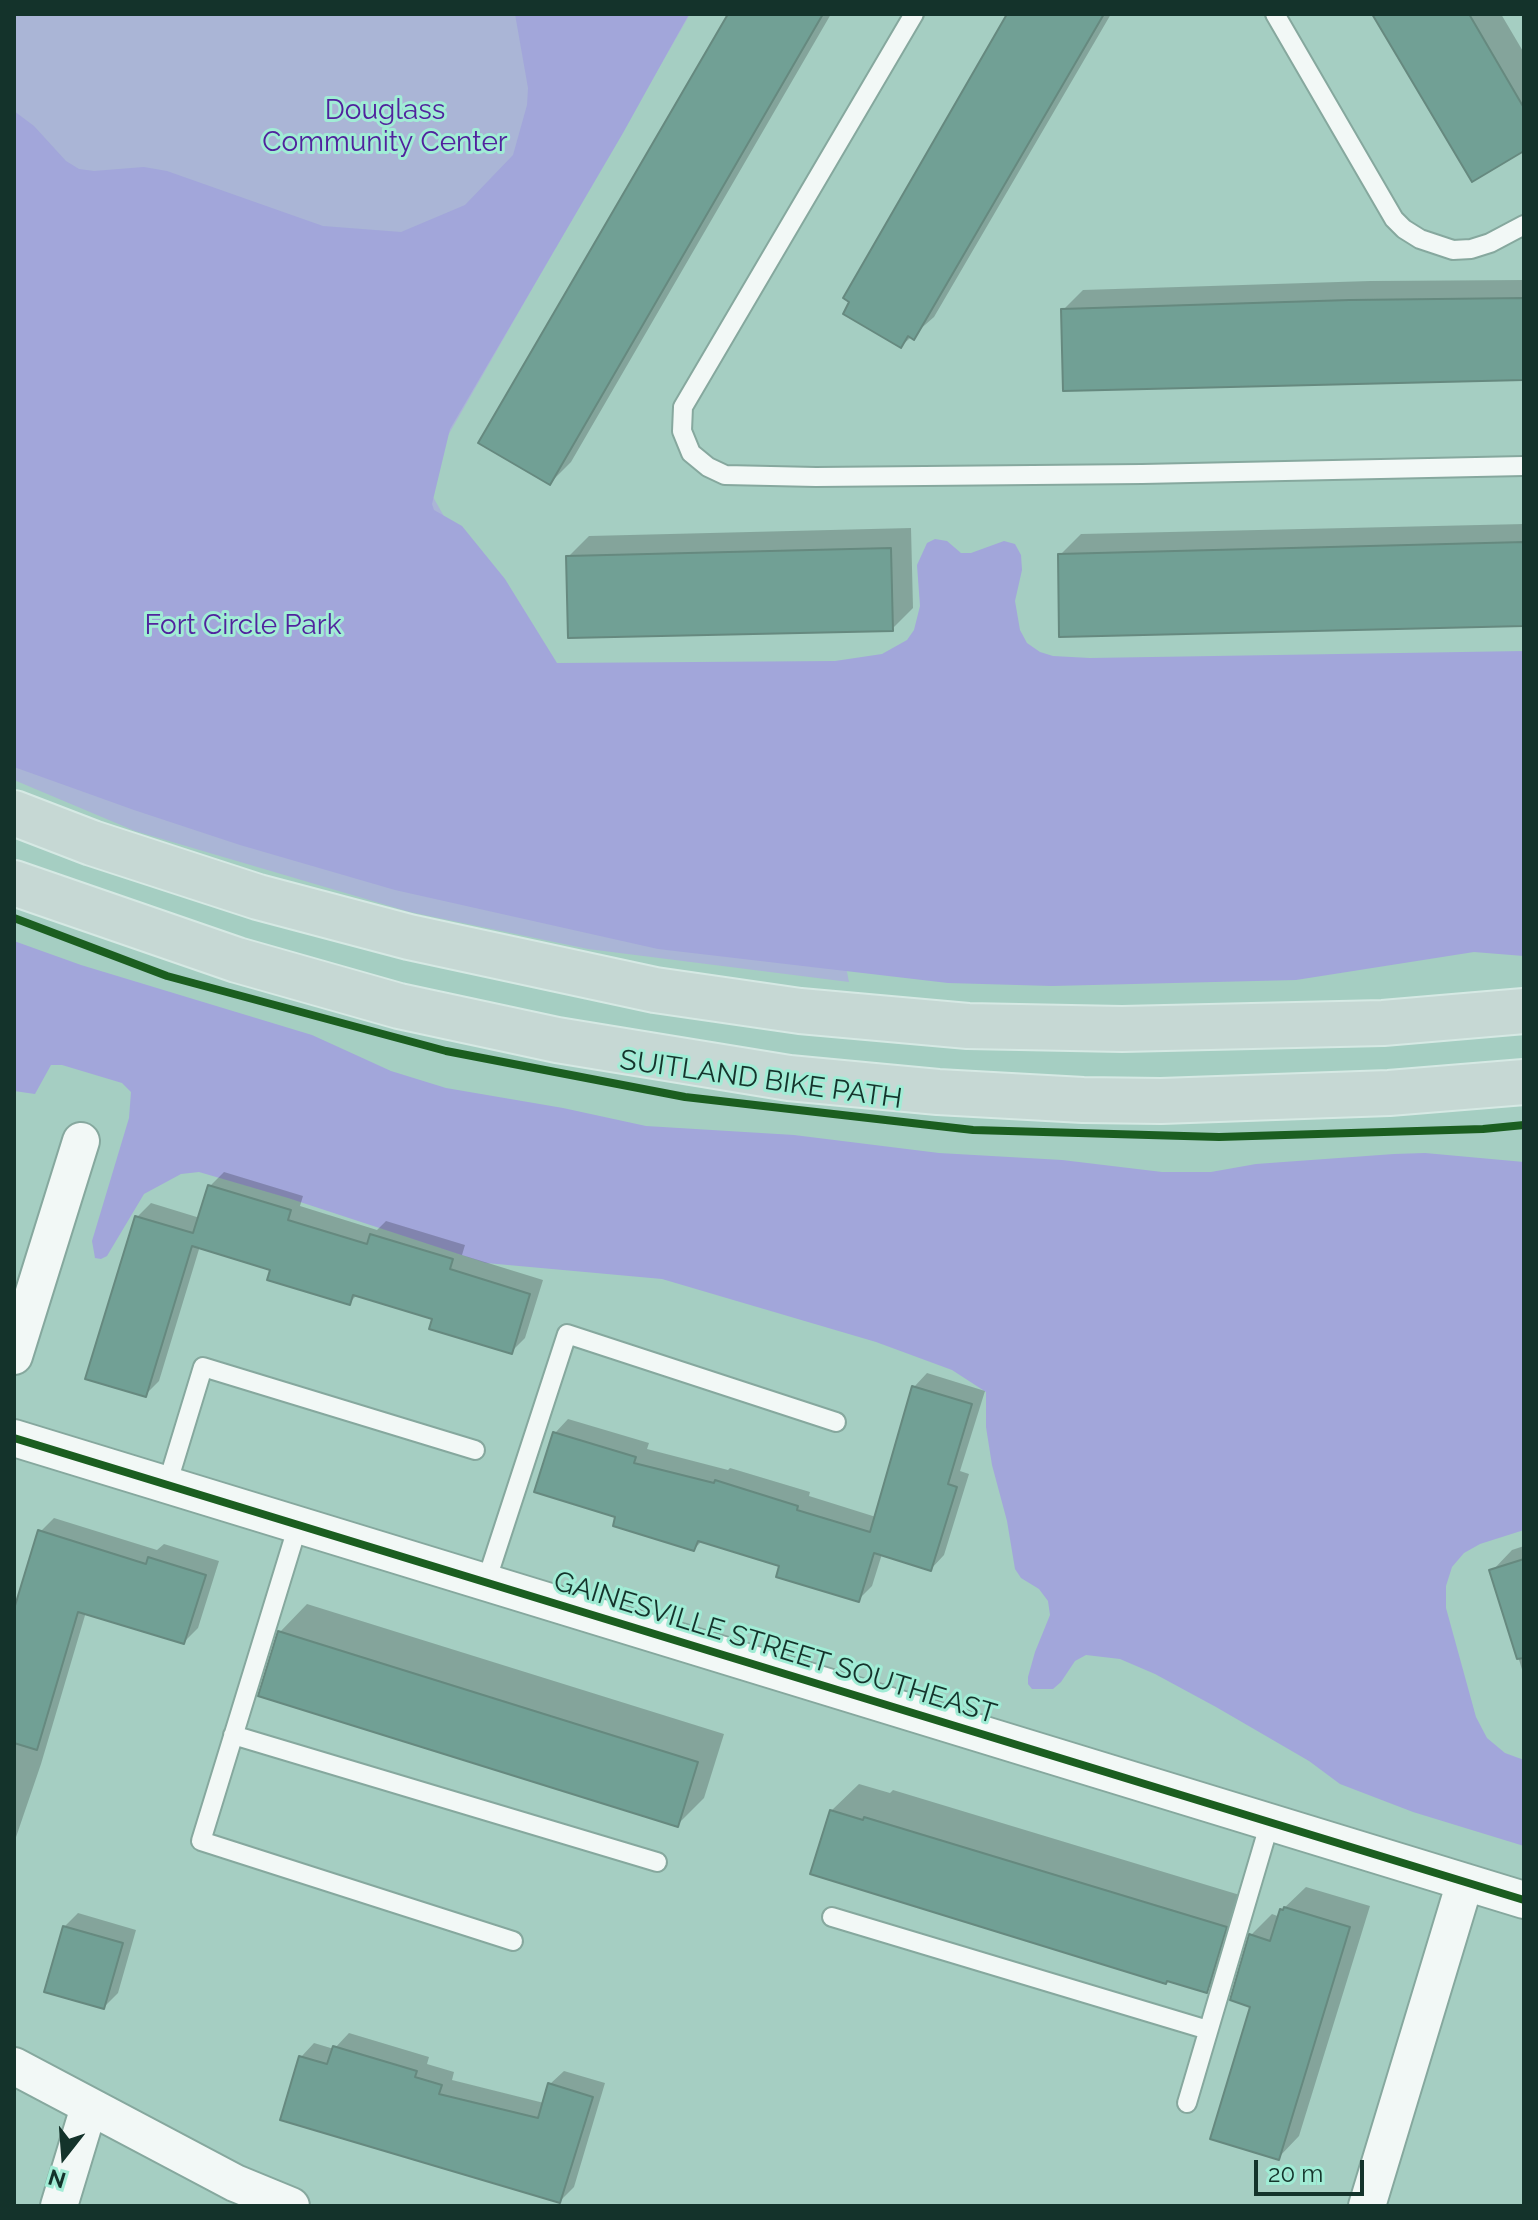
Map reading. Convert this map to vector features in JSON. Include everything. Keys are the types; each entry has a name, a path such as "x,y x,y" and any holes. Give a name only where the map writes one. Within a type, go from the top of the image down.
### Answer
{"highway":[{"path":"14,813 92,843 258,897 409,937 655,990 800,1011 968,1026 1138,1029 1383,1023 1524,1011"},
{"path":"14,883 237,960 399,1006 557,1040 789,1078 938,1092 1161,1101 1389,1093 1524,1082"}],"street":[{"path":"14,1356 81,1141"},
{"name":"GAINESVILLE STREET SOUTHEAST","path":"14,1438 1524,1900"},
{"path":"1367,2206 1465,1882"},
{"path":"14,2066 235,2183 291,2206"},
{"path":"59,2206 89,2107"}],"lane":[{"path":"914,14 683,407 682,431 691,453 708,467 725,475 816,477 1524,466"},
{"path":"1275,14 1394,219 1404,229 1429,243 1453,250 1490,243 1524,225"},
{"path":"486,1582 567,1334 836,1422"},
{"path":"167,1485 203,1367 475,1450"},
{"path":"298,1525 201,1841 513,1941"},
{"path":"233,1735 657,1862"},
{"path":"1187,2103 1270,1822"},
{"path":"832,1917 1208,2030"}],"green space":[{"name":"Fort Circle Park","path":"14,14 690,14 423,479 538,684 788,674 849,982 588,949 410,912 135,831 14,780"},
{"name":"Fort Circle Park","path":"515,14 689,14 450,429 432,504 434,510 462,526 505,579 557,663 835,661 882,654 907,640 914,630 920,606 917,565 927,543 935,539 947,541 961,553 971,553 1004,541 1015,544 1021,555 1022,570 1015,601 1020,630 1027,643 1053,656 1524,651 1524,956 1474,952 1296,980 1052,986 948,983 658,949 395,890 240,845 14,767 14,111 34,126 66,161 79,169 94,171 144,167 167,171 323,226 401,232 465,205 513,155 527,105 528,88"},
{"path":"14,941 81,965 312,1035 391,1071 446,1088 646,1126 794,1135 939,1153 1062,1160 1162,1172 1211,1172 1256,1164 1425,1153 1524,1162 1524,1530 1480,1544 1464,1553 1452,1567 1446,1586 1446,1608 1476,1717 1487,1738 1505,1753 1524,1760 1524,1846 1413,1812 1340,1784 1309,1761 1216,1707 1120,1659 1086,1655 1075,1661 1053,1689 1032,1689 1028,1677 1050,1615 1048,1601 1015,1569 1007,1521 992,1465 986,1427 986,1392 952,1370 876,1342 662,1279 486,1263 199,1172 181,1174 144,1194 107,1256 95,1258 92,1241 129,1118 131,1092 122,1083 62,1065 51,1065 35,1094 14,1091"}],"building":[{"path":"728,14 823,14 550,485 478,443"},
{"path":"1007,14 1104,14 914,340 908,336 901,348 843,314 849,302 843,298"},
{"path":"1372,14 1469,14 1524,108 1524,151 1472,182"},
{"path":"1524,298 1524,380 1063,391 1061,309"},
{"path":"1524,542 1524,626 1059,637 1058,554"},
{"path":"891,548 893,631 568,638 566,556"},
{"path":"208,1185 291,1210 288,1220 367,1244 370,1234 453,1259 450,1269 530,1294 512,1354 429,1329 432,1319 353,1295 350,1305 267,1280 270,1270 192,1246 146,1397 85,1379 135,1216 193,1233"},
{"path":"912,1386 972,1404 948,1484 957,1487 931,1571 874,1553 859,1602 776,1577 779,1566 698,1541 694,1551 613,1526 615,1517 534,1492 553,1432 636,1457 634,1463 714,1483 715,1480 870,1532"},
{"path":"38,1530 146,1564 148,1557 206,1575 184,1644 78,1612 37,1750 14,1743 14,1609"},
{"path":"1524,1559 1524,1658 1517,1659 1489,1570"},
{"path":"278,1631 698,1762 678,1827 258,1696"},
{"path":"830,1810 863,1820 864,1817 1227,1927 1207,1993 1167,1981 1166,1984 810,1874"},
{"path":"1284,1907 1350,1927 1279,2160 1210,2139 1250,2007 1230,2000 1249,1934 1270,1941 1280,1909"},
{"path":"63,1926 123,1943 104,2009 44,1992"},
{"path":"333,2046 417,2071 415,2077 442,2085 439,2094 538,2118 548,2083 593,2097 560,2203 280,2120 299,2056 327,2064"}],"cycle path":[{"name":"SUITLAND BIKE PATH","path":"14,918 167,976 446,1051 685,1097 973,1130 1219,1137 1524,1125"},
{"path":"14,1438 1524,1900"}],"park label":[{"name":"Douglass Community Center","path":"385,127"}]}
